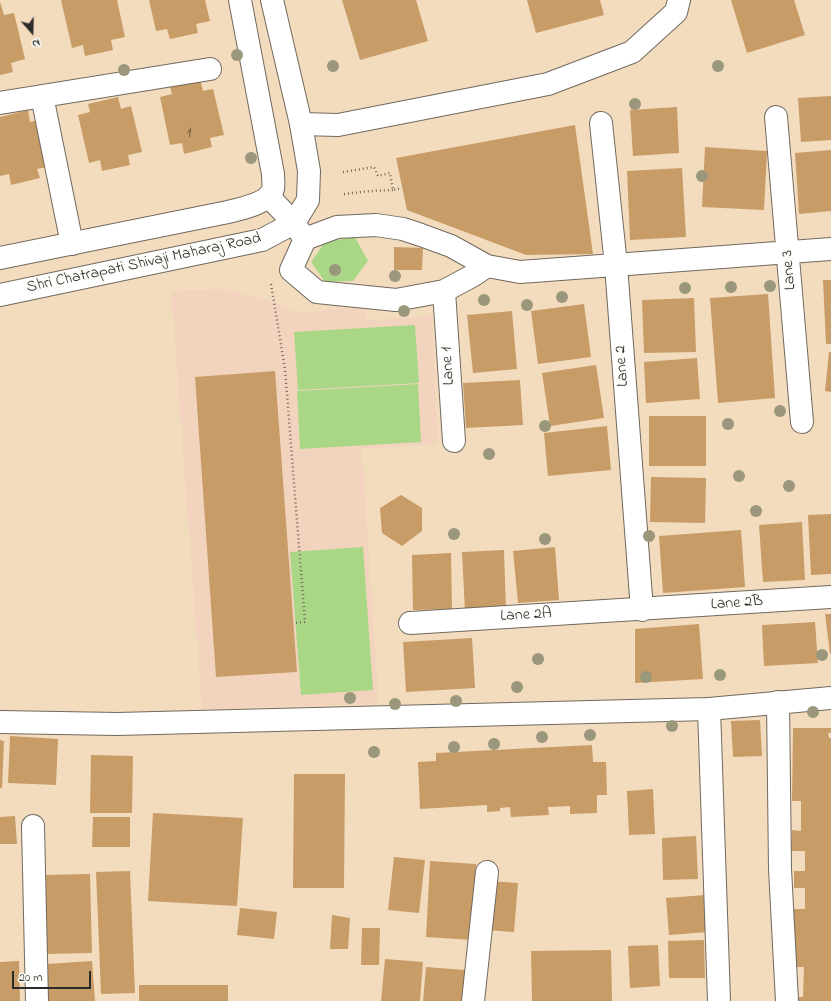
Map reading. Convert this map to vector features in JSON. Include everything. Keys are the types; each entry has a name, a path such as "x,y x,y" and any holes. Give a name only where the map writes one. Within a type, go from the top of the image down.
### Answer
{"street":[{"path":"0,258 223,213 250,206 269,197 272,190 273,174 240,0"},
{"path":"272,0 301,124 309,171 308,200 299,231 291,270 317,292 396,300 444,291 472,276 486,266"},
{"path":"301,124 338,125 548,84 632,52 676,12 679,0"},
{"path":"0,103 210,69"},
{"path":"42,96 72,244"},
{"name":"Lane 3","path":"776,117 802,422"},
{"name":"Lane 2","path":"601,123 616,265 642,610"},
{"path":"269,197 299,231"},
{"name":"Shri Chatrapati Shivaji Maharaj Road","path":"0,295 299,231 337,227 376,225 403,230 451,246 486,266 520,272 831,249"},
{"name":"Lane 1","path":"444,291 454,441"},
{"name":"Lane 2B","path":"642,610 831,598"},
{"name":"Lane 2A","path":"410,623 642,610"},
{"path":"0,722 117,724 709,709 831,698"},
{"path":"778,702 780,869 787,1001"},
{"path":"709,709 719,1001"},
{"path":"33,826 37,1001"},
{"path":"473,1001 487,872"}],"path":[{"path":"343,172 374,167 378,176 390,173 393,190"},
{"path":"344,194 402,188"},
{"path":"274,302 285,369 305,622 294,623"}],"shaded area":[{"path":"224,289 274,302 298,313 364,307 366,320 432,316 438,444 362,449 379,704 202,709 171,291"}],"green space":[{"path":"355,237 368,261 353,281 325,282 311,262 325,242"},
{"path":"415,325 419,383 298,390 294,332"},
{"path":"418,384 421,442 300,449 297,391"},
{"path":"363,547 373,690 301,695 290,552"}],"building":[{"path":"61,0 117,0 125,37 111,40 113,50 85,56 83,45 72,48"},
{"path":"149,0 205,0 210,21 196,24 198,33 170,39 167,29 156,31"},
{"path":"342,0 416,0 428,41 360,60"},
{"path":"527,0 600,0 604,15 536,33"},
{"path":"731,0 794,0 805,35 747,53"},
{"path":"0,2 4,15 14,13 25,59 11,63 13,72 0,75"},
{"path":"200,79 203,91 213,89 224,135 210,138 212,147 184,154 182,143 170,145 160,97 172,94 170,86"},
{"path":"831,96 831,140 801,142 798,98"},
{"path":"118,97 121,109 131,106 142,152 128,155 130,165 102,171 100,160 89,163 78,115 90,112 88,104"},
{"path":"677,107 679,153 633,156 630,110"},
{"path":"28,110 30,122 41,119 51,166 37,169 40,178 11,185 9,174 0,176 0,117"},
{"path":"575,125 593,254 526,255 407,210 396,158"},
{"path":"705,147 767,151 764,210 702,207"},
{"path":"831,150 831,211 799,214 795,153"},
{"path":"682,168 686,237 630,240 627,171"},
{"path":"394,247 423,248 422,270 394,270"},
{"path":"823,280 831,280 831,344 826,344"},
{"path":"768,294 775,398 718,403 710,298"},
{"path":"694,298 696,352 644,353 642,300"},
{"path":"584,304 591,357 538,364 531,311"},
{"path":"512,311 517,369 473,373 467,315"},
{"path":"829,352 831,352 831,392 825,391"},
{"path":"697,358 700,399 646,403 644,362"},
{"path":"596,365 604,418 550,426 542,373"},
{"path":"275,371 297,672 216,677 195,377"},
{"path":"520,380 523,425 466,428 463,383"},
{"path":"649,416 706,416 706,466 649,466"},
{"path":"607,426 611,470 548,476 544,433"},
{"path":"651,477 706,478 705,523 650,522"},
{"path":"401,495 422,508 422,531 402,546 382,533 380,508"},
{"path":"831,514 831,574 811,575 808,515"},
{"path":"802,522 805,580 763,582 759,525"},
{"path":"741,530 745,587 663,593 659,536"},
{"path":"555,547 559,600 518,603 513,551"},
{"path":"504,550 506,610 465,612 462,552"},
{"path":"451,553 452,609 413,610 412,555"},
{"path":"825,614 831,614 831,654 830,654"},
{"path":"815,622 818,663 764,666 762,625"},
{"path":"699,624 703,679 635,683 635,629"},
{"path":"472,638 475,688 406,692 403,642"},
{"path":"760,720 762,756 733,757 731,721"},
{"path":"793,728 831,728 831,733 828,733 829,738 831,738 831,1001 792,1001 792,997 803,997 804,967 792,967 794,909 805,909 805,888 794,888 794,871 805,871 805,851 791,851 792,830 801,831 801,801 792,801"},
{"path":"10,736 58,739 56,785 8,783"},
{"path":"0,740 4,741 2,788 0,788"},
{"path":"592,745 593,762 606,762 607,795 597,795 597,813 570,814 570,806 548,807 549,815 511,817 510,807 500,808 500,811 487,812 487,805 420,809 418,762 436,761 436,753"},
{"path":"91,755 133,756 132,813 90,813"},
{"path":"294,774 345,774 344,888 293,888"},
{"path":"653,789 655,834 629,835 627,791"},
{"path":"153,813 243,818 237,906 148,901"},
{"path":"15,816 17,844 0,844 0,817"},
{"path":"93,817 130,817 130,847 92,847"},
{"path":"696,836 698,879 663,880 662,838"},
{"path":"394,857 425,860 419,913 388,910"},
{"path":"430,861 476,864 472,940 426,937"},
{"path":"130,871 135,993 101,994 96,872"},
{"path":"90,874 92,953 46,954 44,875"},
{"path":"489,881 518,883 514,932 485,930"},
{"path":"705,895 708,932 669,935 666,898"},
{"path":"240,908 277,912 274,939 237,935"},
{"path":"332,915 350,918 348,949 330,949"},
{"path":"362,928 380,928 379,965 361,965"},
{"path":"704,940 705,978 669,978 668,941"},
{"path":"658,945 660,986 630,988 628,946"},
{"path":"611,950 612,1001 532,1001 531,951"},
{"path":"385,959 423,962 420,1001 381,1001"},
{"path":"19,961 20,1001 0,1001 0,962"},
{"path":"92,961 95,1001 48,1001 46,964"},
{"path":"426,967 465,970 462,1001 423,1001"},
{"path":"139,985 228,985 228,1001 139,1001"}]}
